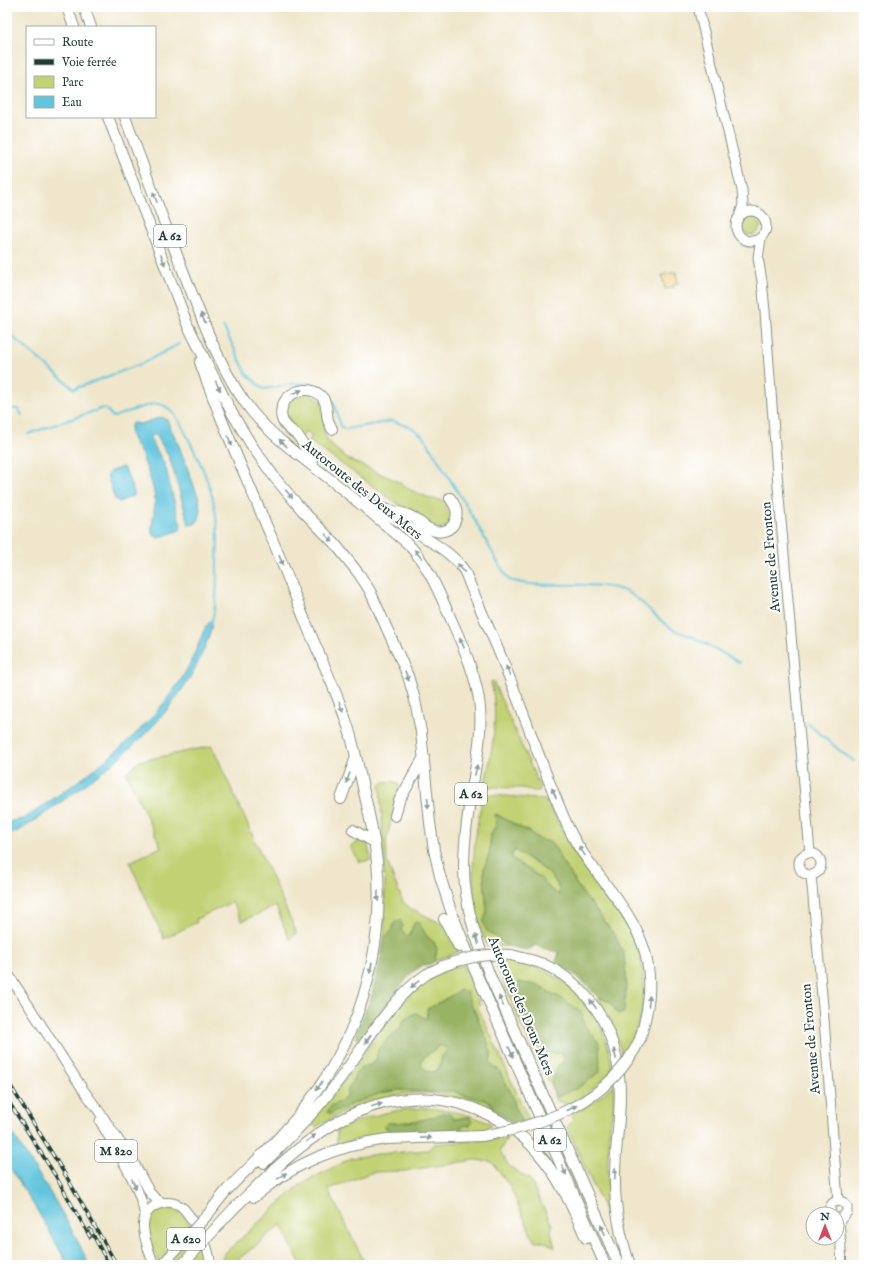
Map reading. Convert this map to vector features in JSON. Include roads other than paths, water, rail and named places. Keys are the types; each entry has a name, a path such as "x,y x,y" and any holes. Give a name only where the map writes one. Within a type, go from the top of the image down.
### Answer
{"highway":[{"path":"67,7 74,26"},
{"path":"84,7 91,26"},
{"name":"Autoroute des Deux Mers","path":"108,118 188,326 232,413 252,446 275,478 360,574 370,591 408,676 415,700 424,757 430,823 440,876 450,908 495,1016 604,1265"},
{"name":"Autoroute des Deux Mers","path":"125,118 155,199 196,302 230,379 259,419 287,447 336,484 408,544 424,562 434,580 472,668 480,708 481,731 465,840 464,869 467,902 471,921 490,976 619,1265"},
{"path":"188,326 206,380 238,460 282,562 306,624 327,670 350,732 374,842 377,862 378,899 376,935 370,973 352,1026 331,1068 297,1117 282,1135 226,1191 209,1213"},
{"path":"315,468 299,437 284,424 282,415 283,404 289,396 301,390 317,393 325,400 328,420 332,429"},
{"path":"217,1226 241,1210 286,1173 315,1158 338,1149 387,1139 482,1136 517,1129 568,1111 581,1104 603,1088 617,1074 629,1059 640,1039 647,1014 650,984 649,969 637,932 628,916 596,872 569,828 549,782 502,657 463,569 439,546 336,484"},
{"path":"375,507 409,515 432,530 440,531 446,530 455,522 457,515 456,507 450,498"},
{"path":"341,799 356,757"},
{"path":"395,816 399,801 424,757"},
{"path":"353,830 374,842"},
{"path":"444,919 495,1016"},
{"path":"209,1213 231,1195 321,1104 392,1008 408,990 426,975 458,960 489,954 511,955 543,964 557,971 578,987 596,1007 611,1038 620,1076 615,1183 620,1226 630,1265"},
{"path":"217,1226 271,1173 296,1151 336,1122 373,1105 402,1100 427,1098 444,1100 472,1107 508,1126 526,1141 538,1153 553,1173 592,1251 604,1265"},
{"name":"A 620","path":"162,1265 209,1213"},
{"name":"A 620","path":"182,1265 217,1226"}],"main road":[{"path":"698,7 742,190 743,205 738,217 735,227 736,231 742,239 746,241 754,241 761,238 766,232 766,222 761,214 747,211 738,217"},
{"path":"742,190 748,202 756,212"},
{"name":"Avenue de Fronton","path":"761,238 758,258 765,304 778,486 810,853"},
{"name":"Avenue de Fronton","path":"746,241 758,258"},
{"path":"810,853 818,856 821,863 821,866 817,872 811,875 803,872 799,865 802,857 810,853"},
{"name":"Avenue de Fronton","path":"811,875 838,1201"},
{"name":"M 820","path":"7,972 82,1088 134,1164 150,1193 156,1199 164,1203"},
{"name":"M 820","path":"82,1088 130,1176 145,1216"},
{"path":"831,1206 838,1201 845,1204 847,1210 845,1214"},
{"path":"154,1265 150,1256 143,1222 145,1216 153,1206 164,1203 177,1204 186,1211 204,1241 209,1252 211,1264"},
{"path":"840,1246 842,1265"}],"water":[{"path":"162,417 167,420 179,446 199,499 200,511 199,519 195,524 189,525 170,459 156,435 152,435 150,438 165,465 181,524 180,530 158,538 152,534 155,500 153,489 142,456 130,432 132,423 141,424"},
{"path":"122,467 125,469 134,492 133,496 119,502 115,499 107,475 109,472"},
{"path":"212,620 204,649 192,673 162,716 144,735 82,787 35,820 7,836 7,822 23,819 70,787 111,756 148,722 165,702 184,675 206,626"},
{"path":"7,1125 61,1211 89,1265 68,1265 40,1215 7,1163"}],"waterway":[{"path":"223,326 247,374 263,389 300,383 317,386 325,390 333,400 341,427 346,429 392,421 411,427 424,437 473,517 509,580 522,583 548,585 602,586 623,590 644,604 671,629 691,636 740,663"},
{"path":"7,332 74,389 141,364 179,344"},
{"path":"28,434 103,408 113,417 143,406 155,404 165,406 173,413 182,426 202,468 216,513 218,536 217,588 216,603 211,622"},
{"path":"10,409 18,409 22,415"},
{"path":"807,723 854,761"}],"railway":[{"path":"7,1080 66,1176 117,1265"},
{"path":"7,1099 55,1175 90,1237"},
{"path":"90,1229 109,1265"}]}
